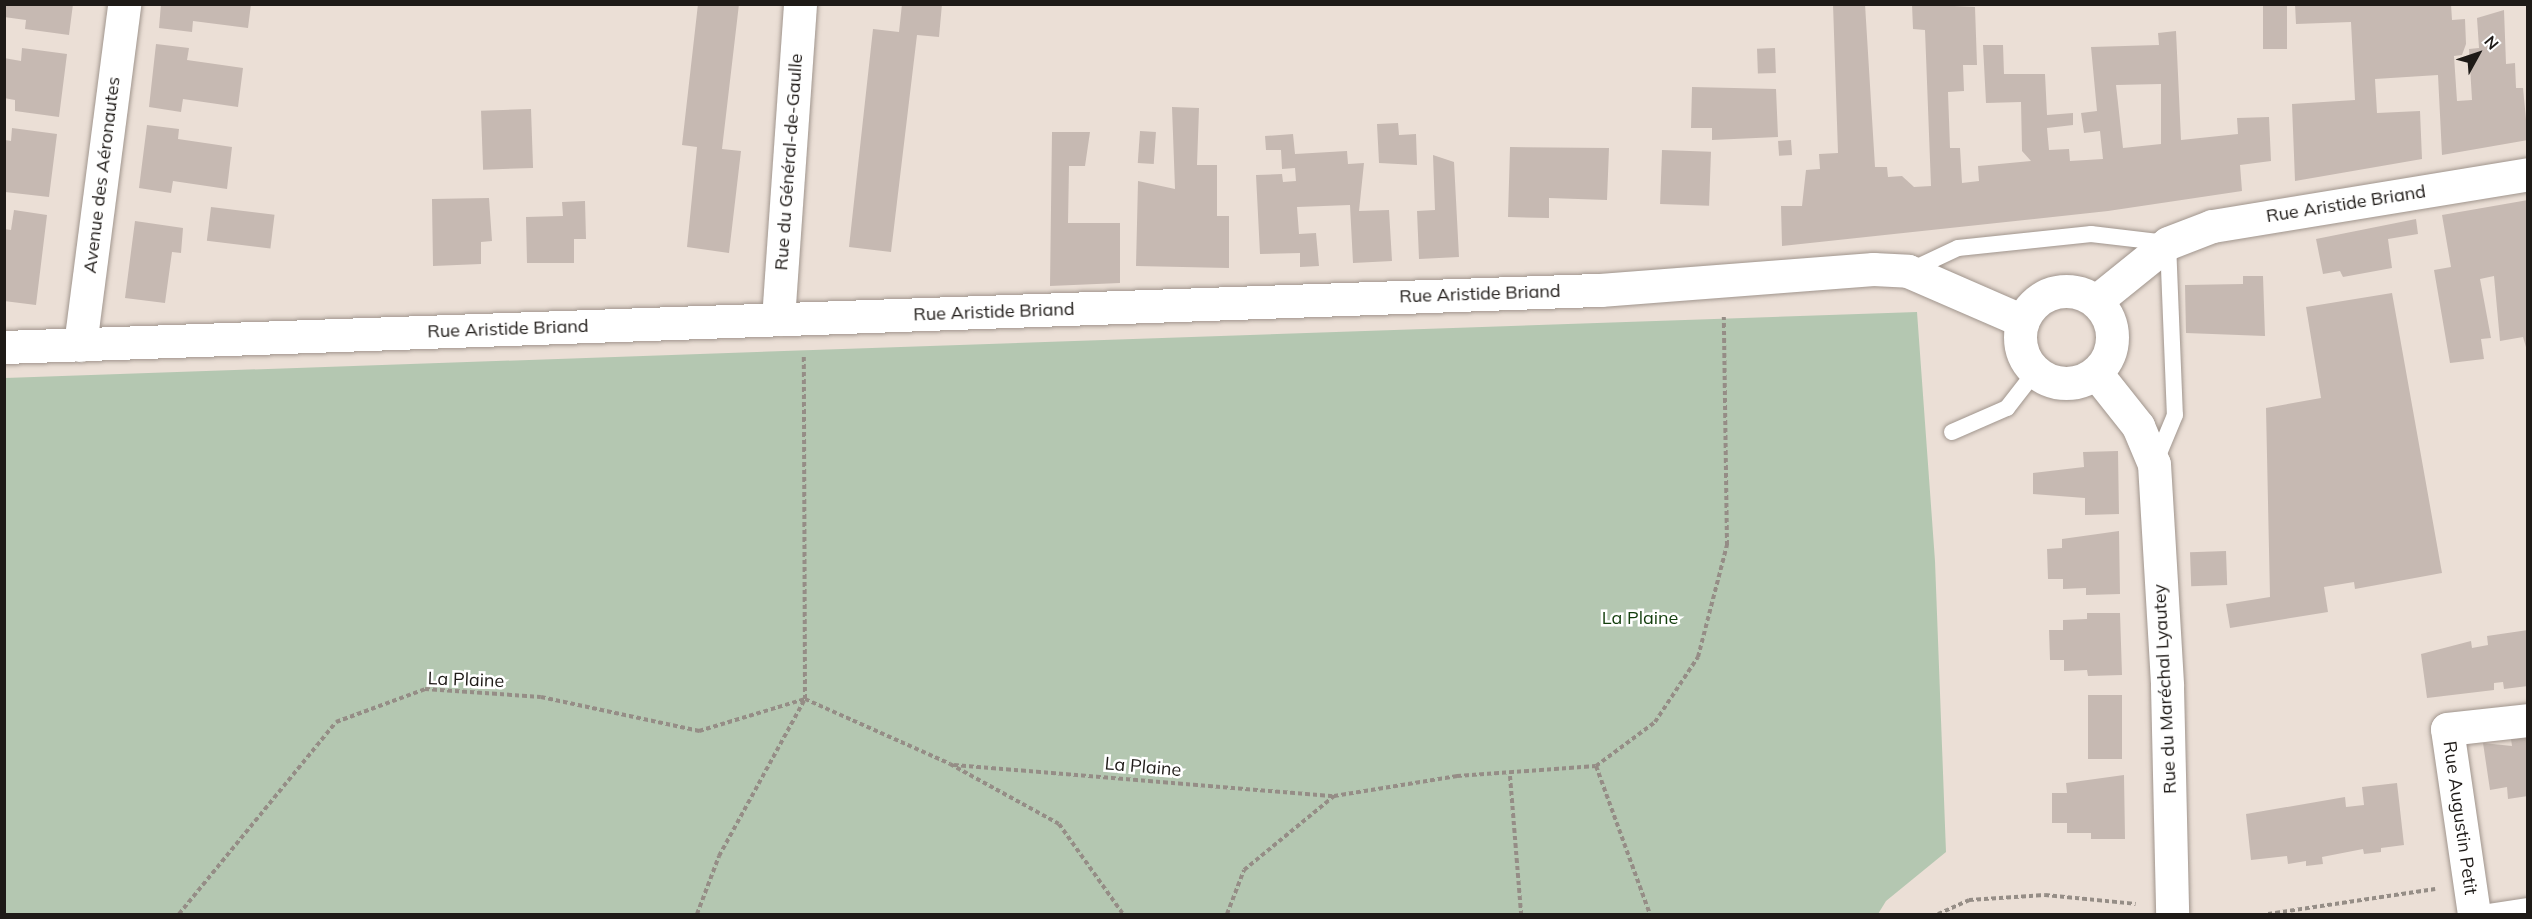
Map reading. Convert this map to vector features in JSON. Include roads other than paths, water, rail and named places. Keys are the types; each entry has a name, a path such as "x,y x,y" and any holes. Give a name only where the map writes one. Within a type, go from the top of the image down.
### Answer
{"street":[{"name":"Avenue des Aéronautes","path":"80,345 124,4"},
{"name":"Rue du Général-de-Gaulle","path":"791,319 800,4"},
{"name":"Rue Aristide Briand","path":"2096,301 2168,243 2212,226 2528,174"},
{"name":"Rue Aristide Briand","path":"4,347 1600,290 1873,268 1908,271 2023,321"},
{"path":"2074,292 2096,301 2106,312 2112,341 2096,372 2063,384 2035,372 2019,344 2023,321 2036,301 2050,293 2074,292"},
{"name":"Rue du Maréchal Lyautey","path":"2096,372 2138,426 2154,464 2172,911"},
{"name":"Rue Augustin Petit","path":"2473,904 2447,729 2528,720"}],"lane":[{"name":"Rue Aristide Briand","path":"1908,271 1958,248 2091,234 2168,243"},
{"name":"Rue du Maréchal Lyautey","path":"2154,464 2175,415 2168,243"},
{"path":"1952,432 2007,408 2035,372"},
{"path":"2473,904 2528,906"}],"park label":[{"name":"La Plaine","path":"1640,618"}]}
